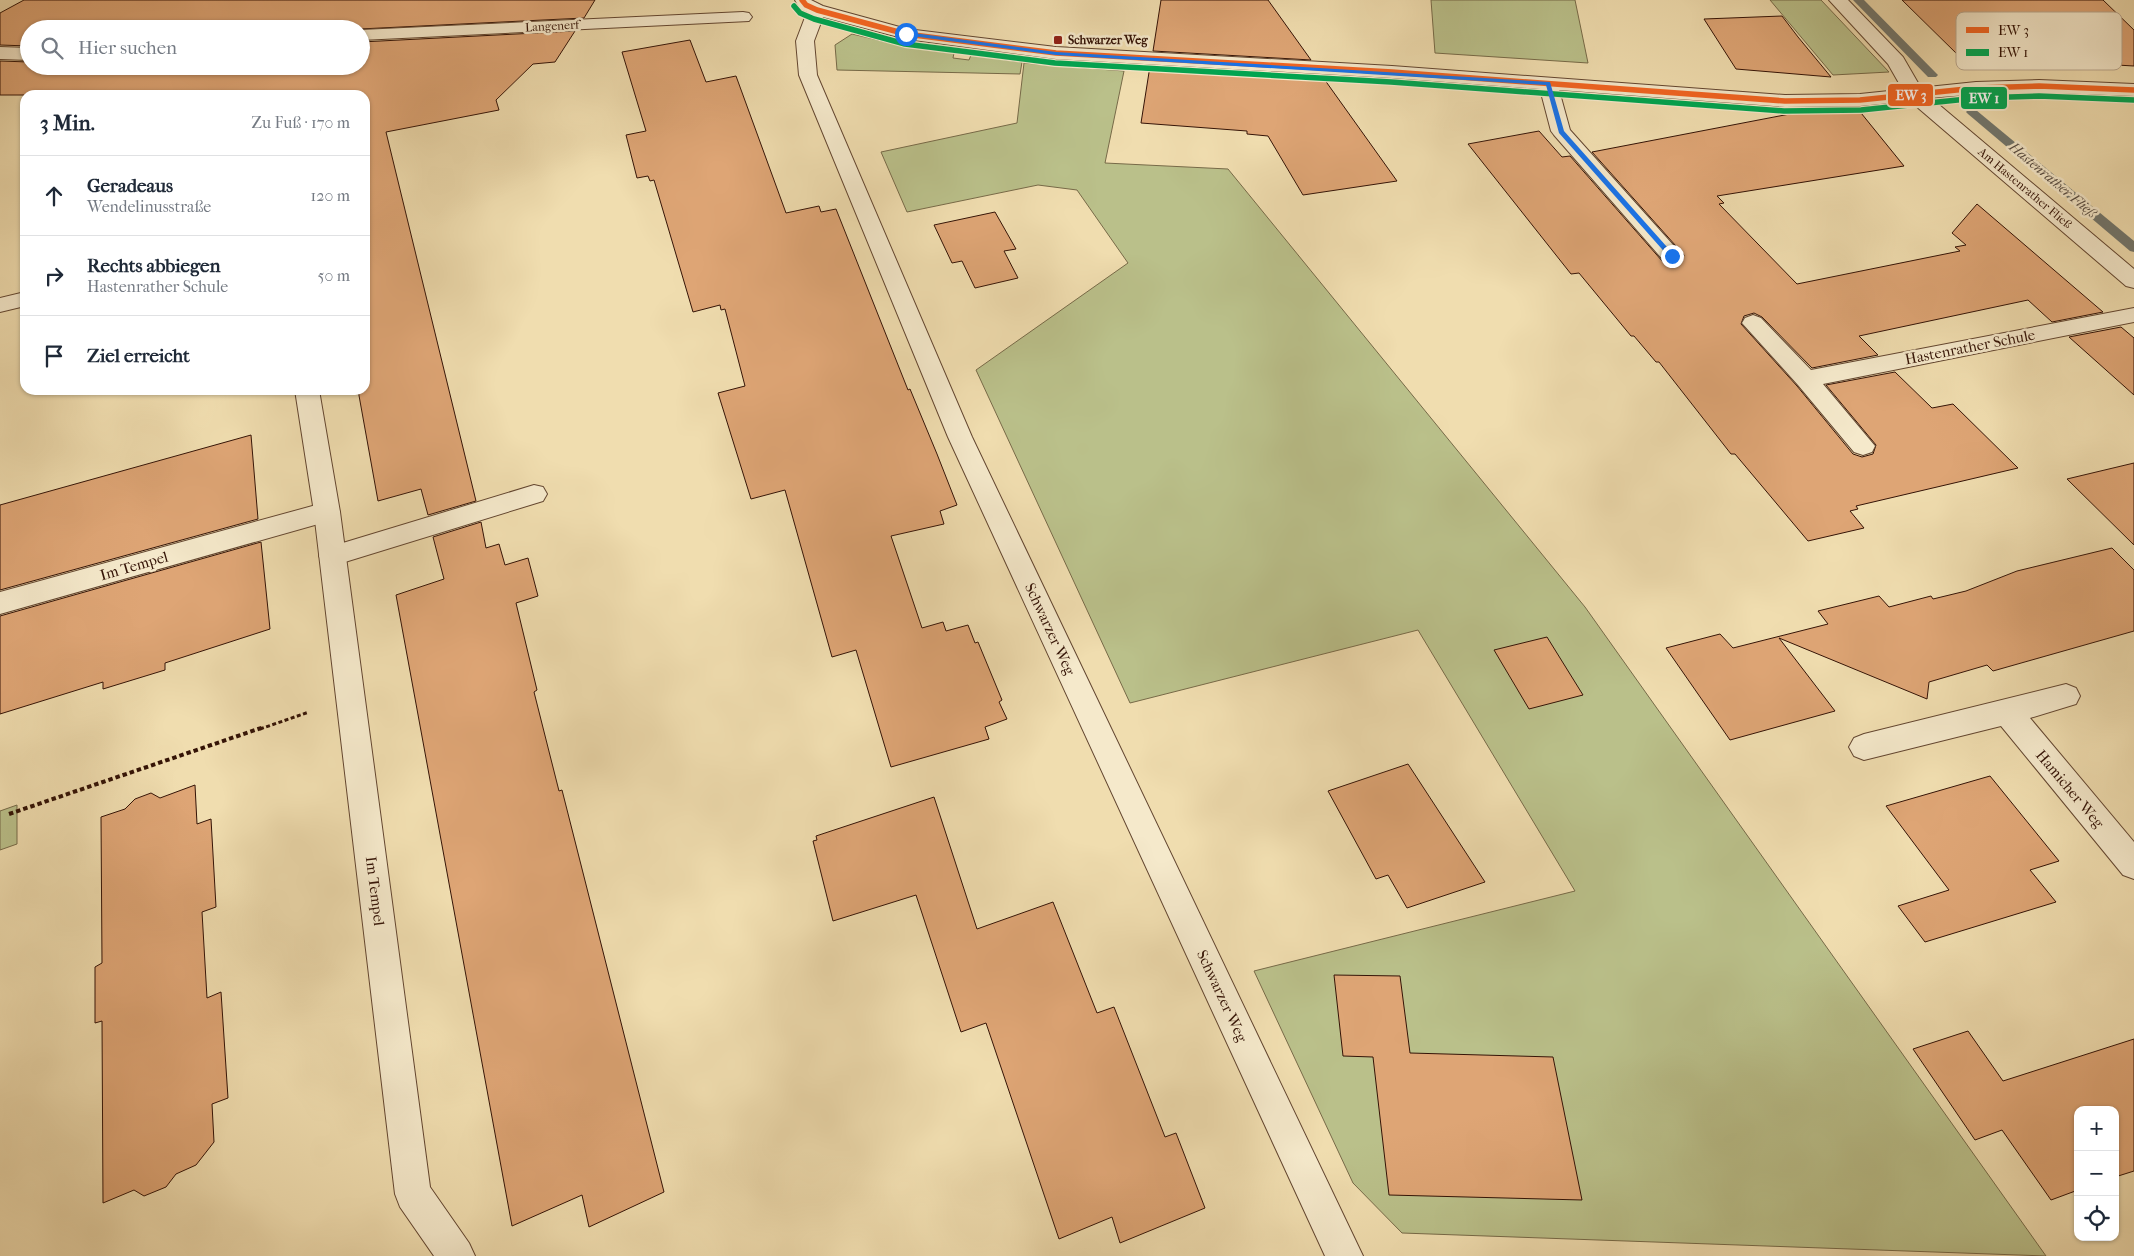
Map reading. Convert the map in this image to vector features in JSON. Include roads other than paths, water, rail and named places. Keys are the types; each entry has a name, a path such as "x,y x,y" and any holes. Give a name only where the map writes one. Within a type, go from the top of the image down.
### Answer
{"street":[{"path":"1838,0 1896,61 1915,95"},
{"path":"810,5 906,34 1056,53 1548,83 1785,101 1860,100 1976,88 2039,86 2134,90"},
{"name":"Schwarzer Weg","path":"810,5 805,41 808,75 952,418 1344,1256"},
{"name":"Langenerf","path":"370,35 743,17"},
{"path":"0,53 20,54"},
{"path":"1548,83 1561,132 1672,256"},
{"name":"Am Hastenrather Fließ","path":"1915,95 2134,281"},
{"path":"0,305 20,300"},
{"name":"Hastenrather Schule","path":"1806,379 2134,315"},
{"path":"1753,323 1806,379 1863,446"},
{"name":"Im Tempel","path":"308,395 327,512 413,1194 456,1256"},
{"path":"332,556 534,494"},
{"name":"Im Tempel","path":"0,604 327,512"},
{"path":"1864,746 2066,696"},
{"name":"Hamicher Weg","path":"2007,712 2134,865"}],"waterway":[{"name":"Hastenrather Fließ","path":"1858,0 1932,75"},
{"name":"Hastenrather Fließ","path":"1972,112 2134,248"}],"place":[{"name":"Schwarzer Weg","path":"1058,40"}]}
